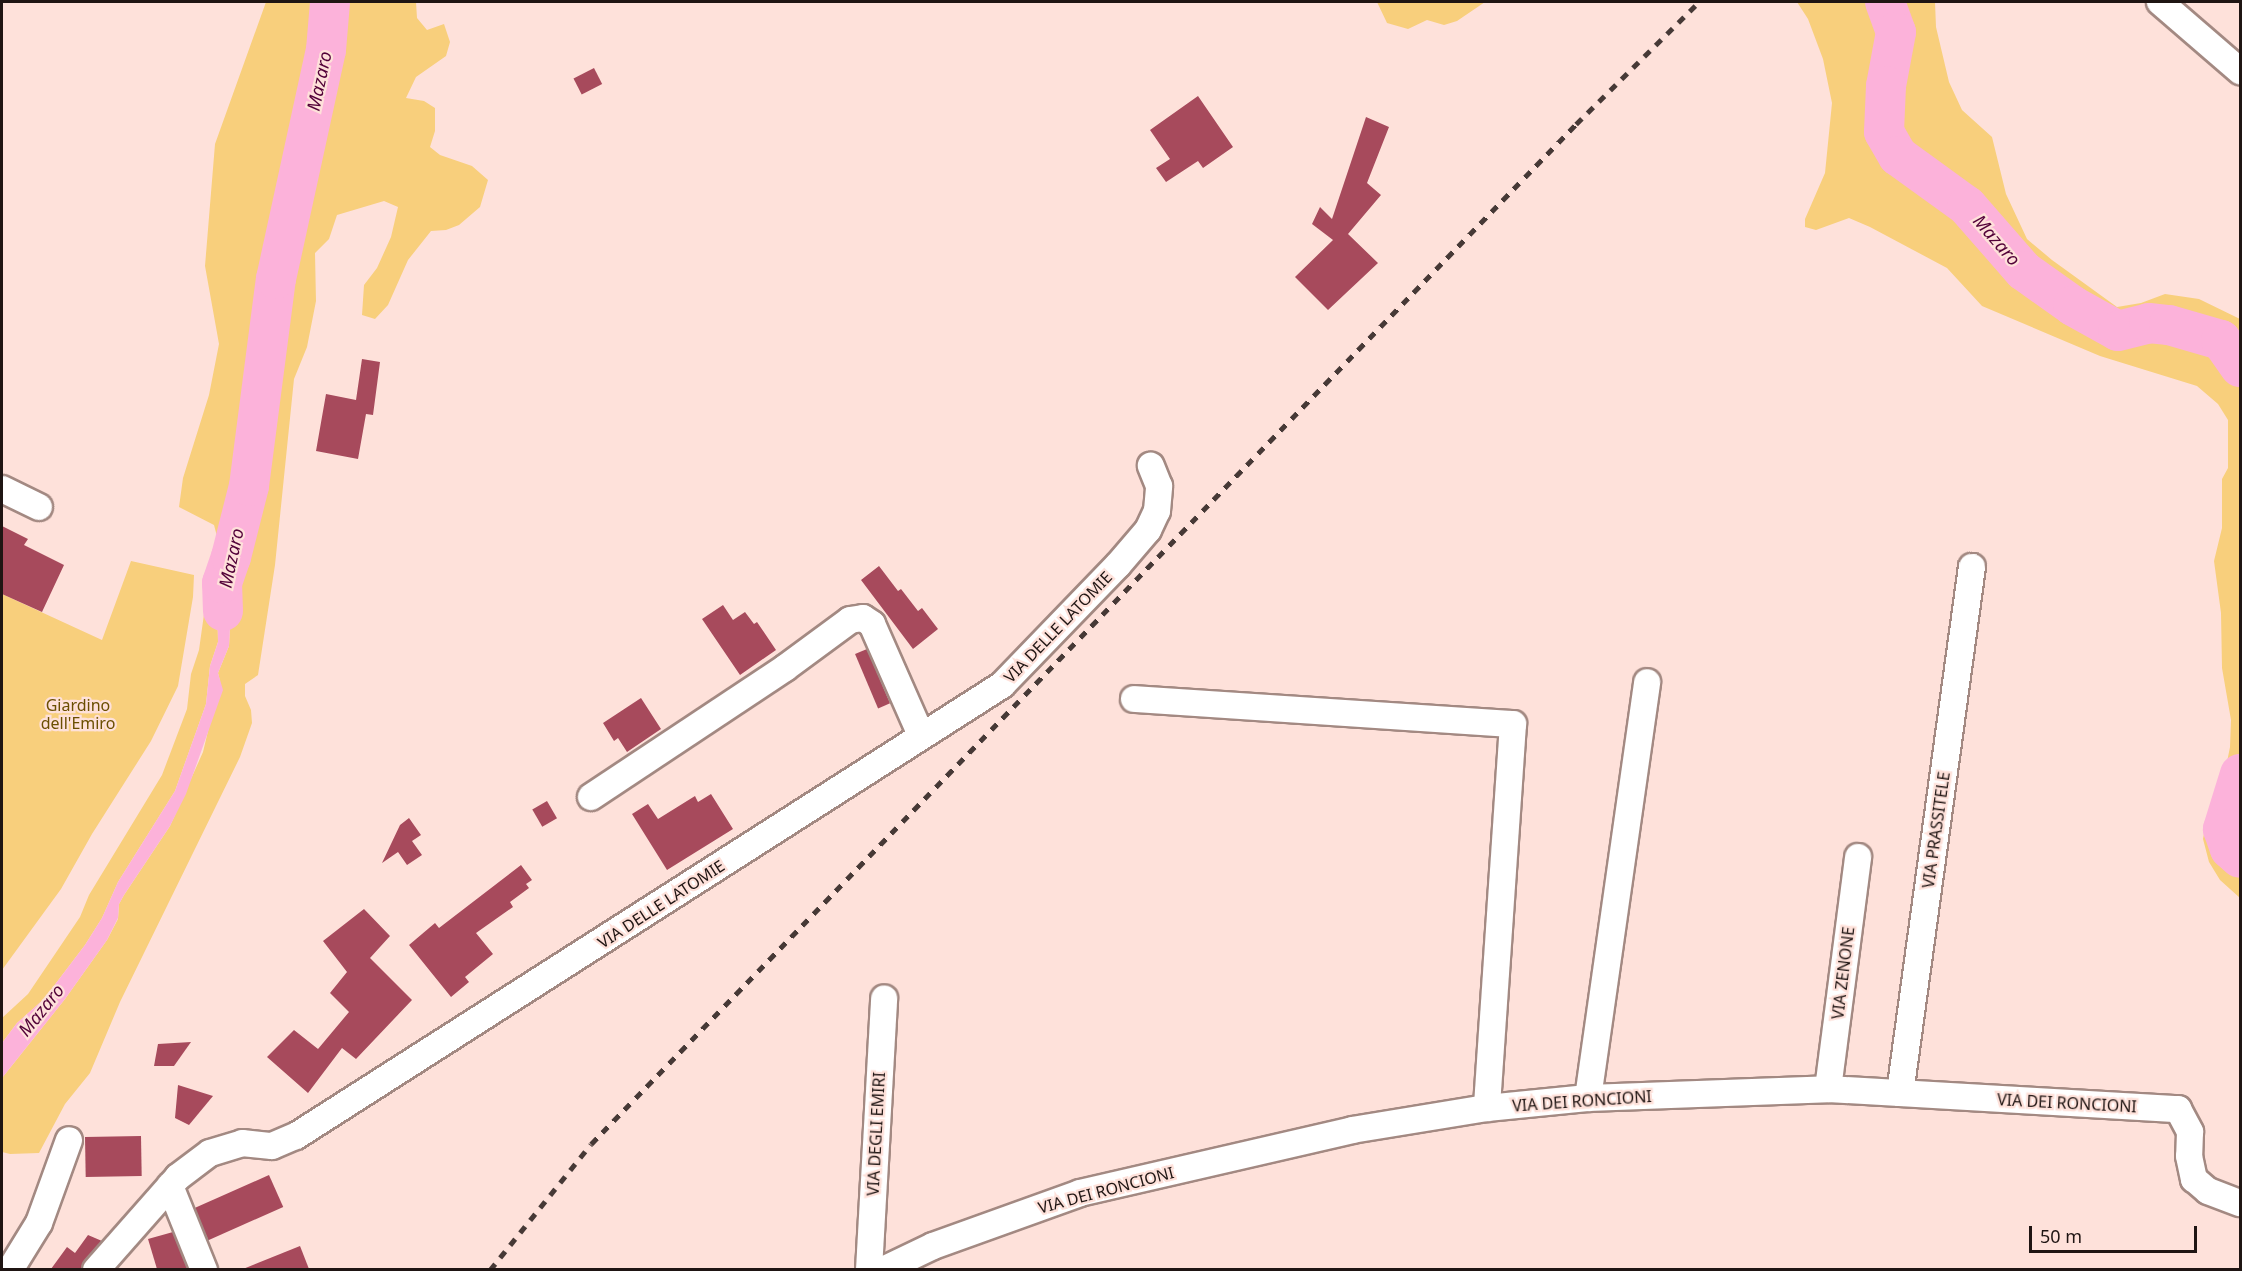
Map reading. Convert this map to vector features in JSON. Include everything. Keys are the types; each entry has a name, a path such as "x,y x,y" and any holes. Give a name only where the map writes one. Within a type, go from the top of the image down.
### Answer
{"street":[{"path":"2160,2 2241,71"},
{"name":"VIA DELLE LATOMIE","path":"96,1269 170,1186 210,1153 242,1143 272,1146 296,1136 1002,685 1118,566 1148,530 1157,511 1159,486 1151,466"},
{"path":"2,489 39,507"},
{"name":"VIA PRASSITELE","path":"1900,1093 1972,567"},
{"path":"591,797 785,668 850,620 863,618 872,624 921,735"},
{"path":"1588,1098 1647,682"},
{"path":"1134,699 1513,724 1487,1108"},
{"name":"VIA ZENONE","path":"1828,1089 1858,857"},
{"name":"VIA DEGLI EMIRI","path":"869,1269 884,998"},
{"name":"VIA DEI RONCIONI","path":"883,1269 933,1246 1080,1193 1352,1130 1487,1108 1588,1098 1828,1089 2178,1109 2190,1131 2189,1156 2194,1179 2208,1191 2241,1203"},
{"path":"10,1269 39,1223 69,1140"},
{"path":"170,1186 204,1269"}],"green space":[{"path":"266,2 416,2 417,18 427,30 444,24 450,42 446,56 416,77 406,98 424,101 435,108 435,131 430,147 440,155 472,166 488,180 480,207 459,225 446,230 431,231 408,260 388,305 375,319 362,315 364,285 377,268 391,237 398,207 384,201 337,215 329,239 315,253 316,301 307,347 294,379 275,565 258,675 245,684 245,696 251,710 252,723 240,757 120,1002 90,1073 65,1104 39,1153 10,1154 2,1152 2,1078 65,999 107,940 118,919 119,904 170,826 203,752 220,681 218,673 229,646 231,609 226,590 233,577 231,558 222,570 217,598 218,642 210,666 206,704 175,791 118,882 102,918 85,945 44,999 17,1023 2,1043 2,1018 28,994 80,917 89,895 162,775 187,709 191,674 199,650 211,564 220,548 214,525 179,507 183,478 209,395 219,344 205,266 215,144"},
{"path":"1377,2 1485,2 1457,21 1444,25 1427,20 1408,29 1387,23"},
{"path":"1797,2 1935,2 1936,27 1949,82 1962,110 1992,137 2006,194 2027,239 2117,307 2141,303 2165,294 2199,299 2240,319 2240,898 2220,880 2209,862 2203,839 2207,817 2225,772 2230,747 2231,720 2222,668 2221,613 2214,561 2222,528 2222,479 2228,468 2228,420 2218,404 2197,386 2100,356 1982,306 1947,268 1870,227 1849,218 1816,230 1805,227 1805,219 1825,173 1832,103 1823,59 1808,19"},
{"name":"Giardino dell'Emiro","path":"131,561 194,575 193,597 178,686 151,741 92,834 61,889 2,970 2,594 102,640"}],"water":[{"name":"Mazaro","path":"231,557 233,577 226,590 231,609 229,646 218,673 223,690 186,794 170,826 119,904 118,918 107,940 65,999 2,1078 2,1043 17,1023 44,999 85,945 102,918 118,882 175,791 206,704 210,666 218,642 217,582"}],"building":[{"path":"594,68 602,84 582,94 574,78"},
{"path":"1198,96 1233,147 1203,168 1198,161 1166,182 1156,168 1170,159 1150,130"},
{"path":"1366,117 1389,127 1367,183 1381,195 1348,234 1378,263 1328,310 1295,277 1333,240 1312,224 1320,207 1332,219"},
{"path":"362,359 380,362 373,415 366,414 358,459 316,451 326,394 356,400"},
{"path":"2,526 28,539 24,545 64,565 42,612 2,594"},
{"path":"879,566 898,591 901,589 918,611 922,608 938,629 913,649 861,580"},
{"path":"723,605 733,620 745,612 754,624 757,622 776,650 740,675 702,619"},
{"path":"867,649 890,703 878,708 855,654"},
{"path":"641,698 661,729 627,752 618,738 614,741 603,723"},
{"path":"711,794 733,829 667,870 632,814 648,804 658,819 695,796 698,802"},
{"path":"547,801 557,818 542,827 532,810"},
{"path":"409,818 421,835 412,841 422,855 407,865 398,852 382,863 400,825"},
{"path":"521,865 532,880 526,884 529,888 510,902 513,907 476,933 493,954 465,977 469,982 451,997 409,945 435,923 439,928"},
{"path":"364,909 390,936 370,958 412,1000 356,1059 342,1048 308,1093 267,1057 294,1030 318,1049 349,1012 330,993 347,972 323,941"},
{"path":"191,1042 174,1066 154,1066 158,1044"},
{"path":"178,1085 213,1096 189,1125 175,1118"},
{"path":"141,1136 142,1176 86,1177 85,1137"},
{"path":"269,1175 283,1207 208,1240 194,1208"},
{"path":"173,1232 188,1269 157,1269 148,1239"},
{"path":"88,1235 102,1241 85,1260 81,1269 51,1269 67,1247 75,1253"},
{"path":"300,1246 309,1269 243,1269"}],"waterway":[{"name":"Mazaro","path":"223,611 222,583 249,486 276,279 326,50 330,2"},
{"name":"Mazaro","path":"1885,2 1896,32 1886,86 1884,132 1898,156 1967,206 2024,271 2073,306 2118,331 2149,323 2169,325 2221,340 2240,367"},
{"name":"Mazaro","path":"2240,774 2223,829 2230,849 2240,858"}],"railway":[{"path":"490,1270 591,1144 1576,124 1699,2"}]}
